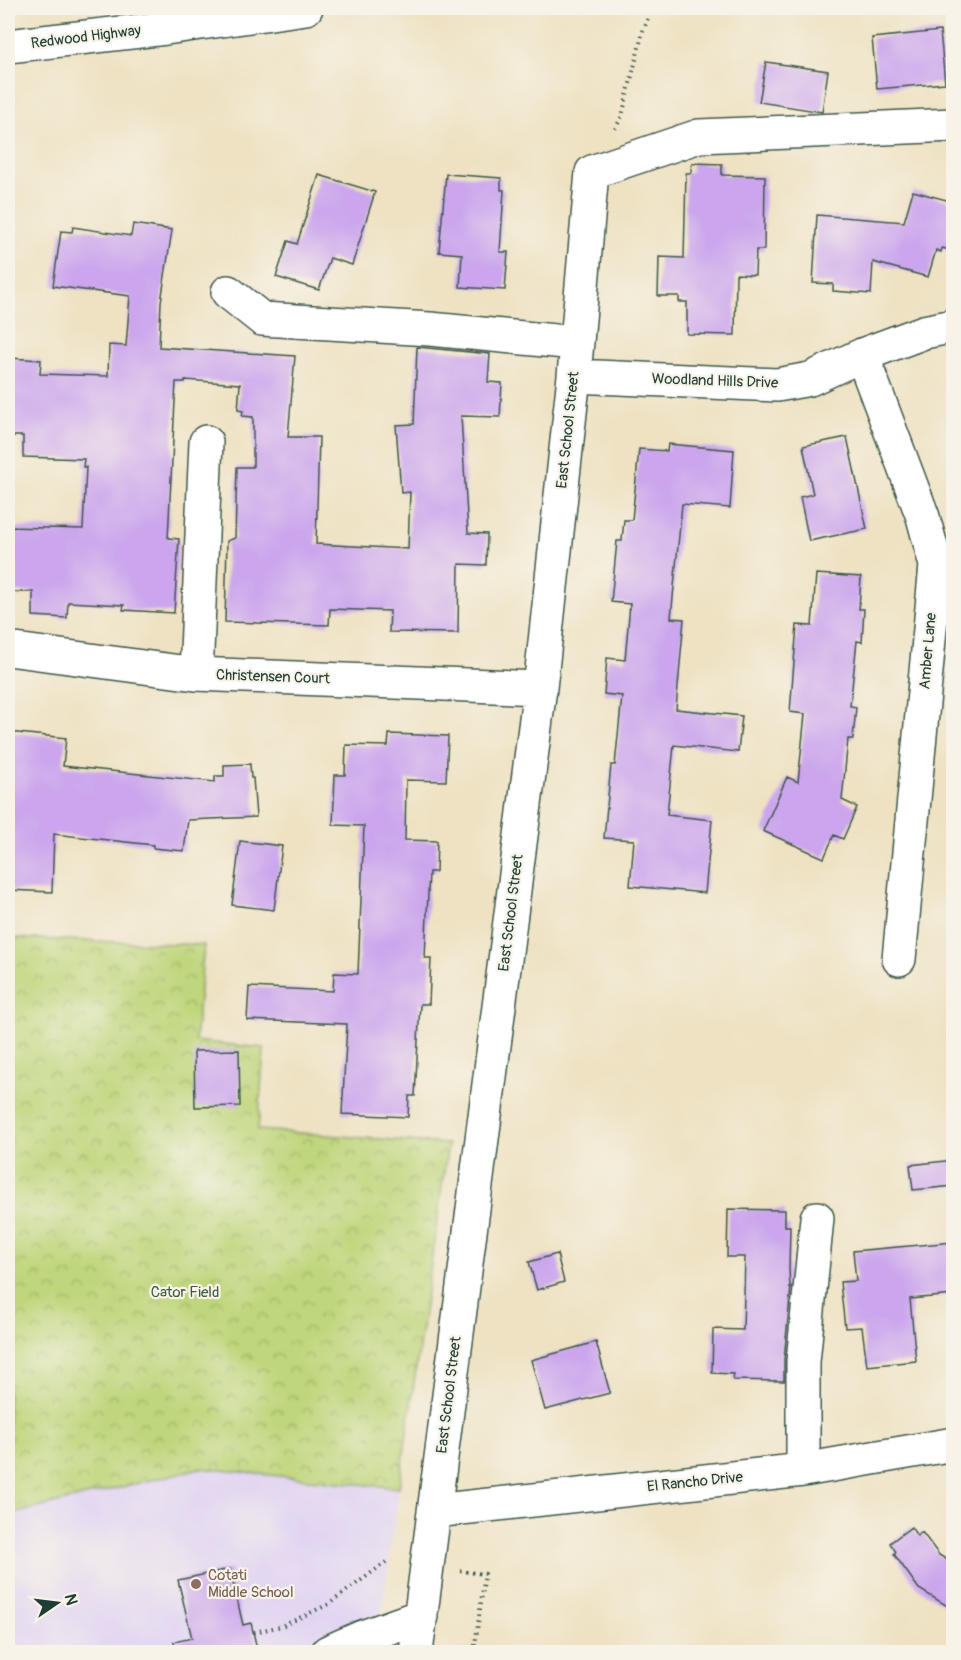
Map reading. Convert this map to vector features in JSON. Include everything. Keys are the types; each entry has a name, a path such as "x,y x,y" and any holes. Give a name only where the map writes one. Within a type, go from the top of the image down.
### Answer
{"main road":[{"name":"Redwood Highway","path":"8,46 166,28 306,8"},
{"path":"592,172 699,136 954,125"},
{"name":"East School Street","path":"416,1653 540,688 574,376 592,172"},
{"path":"228,292 262,319 430,329 576,343"},
{"name":"Woodland Hills Drive","path":"574,376 777,385 810,379 862,354 924,332 954,326"},
{"name":"Amber Lane","path":"862,354 923,517 936,565 899,959"},
{"path":"196,674 206,442"},
{"name":"Christensen Court","path":"8,649 196,674 540,688"},
{"path":"803,1470 803,1362 818,1218"},
{"name":"El Rancho Drive","path":"434,1510 803,1470 954,1444"},
{"path":"328,1653 360,1638 421,1616"}],"path":[{"path":"592,172 622,116 651,8"},
{"path":"254,1632 282,1626 329,1604 386,1562"},
{"path":"458,1571 485,1574 474,1653"}],"shaded area":[{"name":"Cotati Middle School","path":"200,1468 399,1488 376,1652 8,1652 8,1515"}],"green space":[{"name":"Cator Field","path":"8,938 204,945 195,1041 264,1048 258,1130 448,1144 399,1488 200,1468 8,1515"}],"building":[{"path":"940,31 945,83 877,89 872,38"},
{"path":"766,62 828,71 822,112 759,102"},
{"path":"692,163 722,164 722,175 765,176 764,250 756,250 755,275 736,274 735,335 687,334 687,302 679,302 679,296 658,296 659,257 684,258 686,173 691,173"},
{"path":"446,174 501,178 501,190 504,190 500,252 508,252 505,290 460,287 462,254 439,252"},
{"path":"319,175 375,192 352,265 330,258 319,290 276,277 288,241 297,244"},
{"path":"913,191 954,202 954,251 942,248 941,252 936,250 928,277 873,262 871,294 833,291 833,284 813,283 817,215 904,222"},
{"path":"133,224 172,230 161,302 159,347 295,356 288,437 319,437 316,544 408,549 410,492 401,493 396,425 414,424 417,347 490,354 488,382 502,383 500,417 461,416 468,533 487,534 486,565 459,564 458,633 389,632 390,611 330,609 329,625 225,622 227,541 235,538 237,467 253,467 253,417 242,416 243,411 238,410 240,384 185,380 185,382 176,382 168,538 179,539 174,613 123,610 124,605 68,602 67,618 33,616 33,592 8,592 8,527 83,529 86,467 83,467 84,459 23,457 23,436 8,436 9,358 41,360 40,374 108,376 109,345 126,346 130,296 53,286 61,231 72,232 73,227 131,236"},
{"path":"847,437 867,529 809,541 800,497 813,494 803,446"},
{"path":"668,444 734,450 730,508 682,504 671,618 684,619 676,709 742,716 738,752 674,745 667,815 712,820 705,893 630,886 634,840 604,838 611,765 615,765 622,696 604,694 607,658 625,660 630,604 611,602 617,541 622,541 624,520 632,520 639,449 667,451"},
{"path":"816,574 861,577 859,609 864,609 862,642 857,641 850,706 856,707 853,739 848,739 842,800 857,807 843,839 834,835 824,858 763,831 787,777 798,782 805,714 790,712 797,625 812,626"},
{"path":"8,732 66,738 63,766 215,782 215,776 224,776 224,765 250,764 256,817 188,820 184,851 153,848 153,845 54,834 52,892 8,890"},
{"path":"389,734 448,736 446,781 406,780 405,840 437,841 436,872 429,872 425,958 431,958 429,1004 420,1004 415,1096 409,1096 408,1117 342,1114 347,1024 247,1020 249,987 333,991 334,973 358,974 364,826 333,825 335,775 345,775 346,745 388,746"},
{"path":"240,841 282,846 274,910 232,905"},
{"path":"239,1050 240,1106 195,1107 194,1051"},
{"path":"954,1160 954,1186 913,1190 910,1165"},
{"path":"728,1209 785,1210 785,1226 790,1226 791,1287 784,1381 733,1380 734,1374 712,1373 713,1329 743,1330 745,1257 727,1257"},
{"path":"954,1242 954,1295 910,1299 916,1361 867,1366 862,1327 845,1328 840,1282 856,1281 853,1251"},
{"path":"557,1254 564,1282 537,1290 529,1262"},
{"path":"596,1342 610,1393 545,1410 531,1360"},
{"path":"911,1527 917,1536 922,1532 939,1555 954,1564 954,1610 919,1589 894,1554 896,1552 890,1543"},
{"path":"230,1569 243,1625 251,1623 258,1653 175,1653 174,1642 192,1638 178,1580"}],"place":[{"name":"Cotati Middle School","path":"196,1584"}]}
